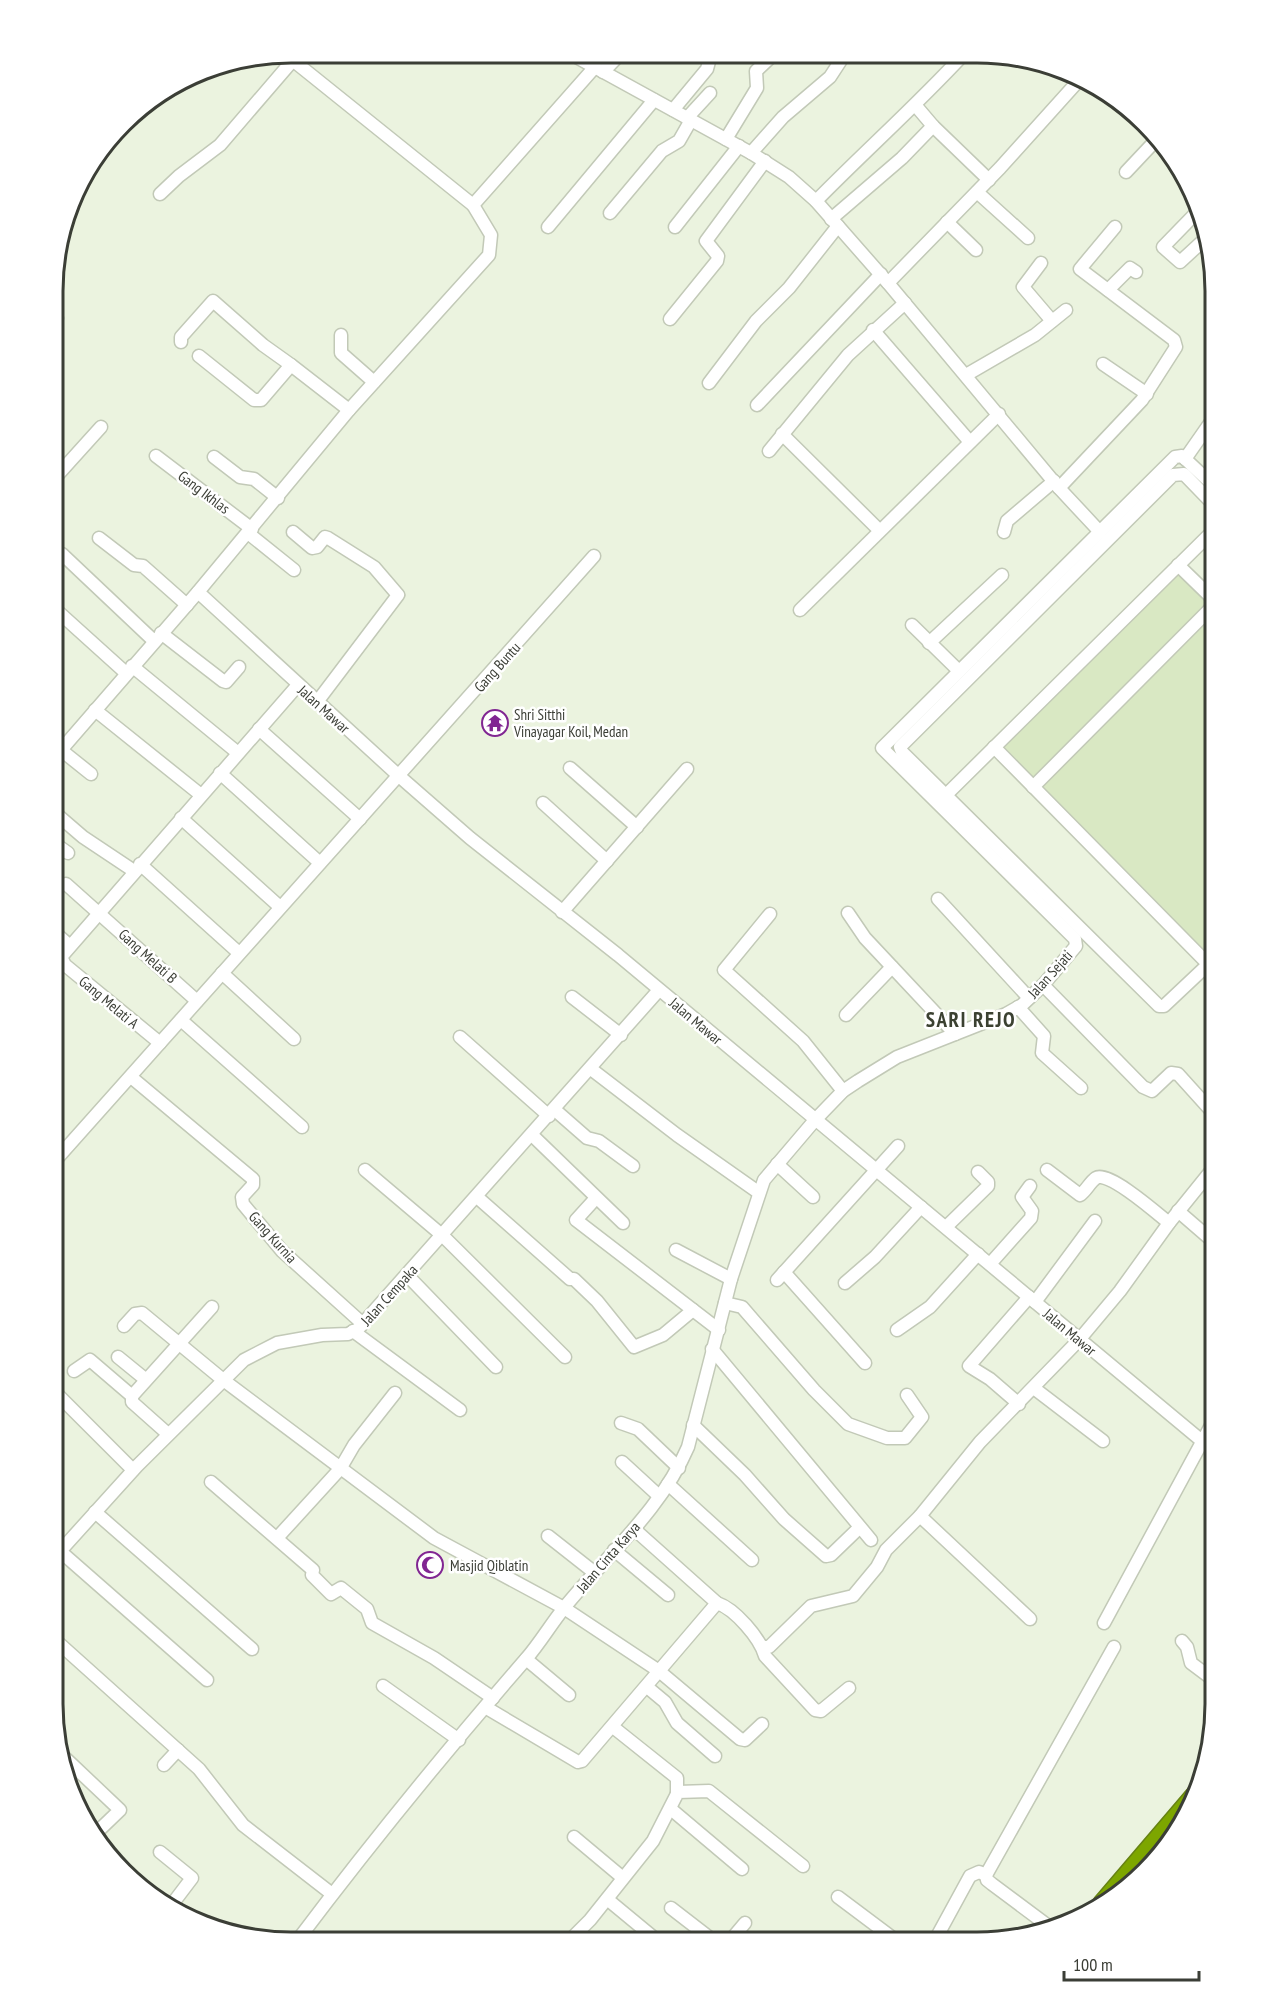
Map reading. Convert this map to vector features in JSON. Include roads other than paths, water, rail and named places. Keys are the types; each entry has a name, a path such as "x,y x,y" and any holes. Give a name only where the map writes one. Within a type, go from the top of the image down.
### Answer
{"highway":[{"path":"1126,1876 1171,1823"}],"street":[{"path":"160,194 179,176 220,145 284,63"},
{"path":"63,747 250,531 374,381 489,255 491,235 473,205 296,63"},
{"path":"587,63 765,161 789,177 816,201 1100,532"},
{"path":"473,205 608,63"},
{"path":"673,110 707,69 709,63"},
{"path":"726,139 757,88 756,72 765,63"},
{"path":"751,153 783,117 834,73 840,63"},
{"path":"816,201 896,120 916,106 956,63"},
{"path":"757,405 884,278 947,222 989,180 1074,85"},
{"path":"610,213 662,151 679,141 689,119 710,93"},
{"path":"548,226 654,100"},
{"path":"916,106 933,126 989,180"},
{"path":"709,383 756,321 789,288 835,223 933,126"},
{"path":"1126,172 1152,145"},
{"path":"675,227 739,146"},
{"path":"670,319 717,261 718,256 706,241 765,161"},
{"path":"976,192 1028,238"},
{"path":"1193,217 1163,248 1180,262 1200,244"},
{"path":"947,222 976,250"},
{"path":"1004,532 1007,521 1057,484 1147,394 1176,343 1080,269 1115,227"},
{"path":"1041,263 1023,288 1052,321"},
{"path":"1108,290 1130,268 1136,272"},
{"path":"180,342 181,336 213,301 263,345 349,410"},
{"path":"769,451 835,369 873,330 905,303"},
{"path":"966,375 1035,335 1066,310"},
{"path":"873,330 970,442"},
{"path":"341,335 341,353 374,381"},
{"path":"199,356 257,401 291,365"},
{"path":"1103,364 1147,394"},
{"path":"800,610 999,414"},
{"path":"63,469 101,428"},
{"path":"1185,459 1205,430"},
{"path":"782,434 879,530"},
{"path":"912,625 959,671 1174,457 1179,455 1185,459 1205,478"},
{"name":"Gang Ikhlas","path":"156,456 250,531 294,570"},
{"path":"214,457 240,477 254,479 278,498"},
{"path":"1205,496 1184,474 1173,475 903,741 900,747 902,752 1159,1006 1164,1006 1205,971"},
{"path":"293,532 312,548 317,547 325,537 328,538 374,567 398,595 317,702"},
{"path":"99,538 134,566 143,566 187,605"},
{"path":"946,795 1205,539"},
{"path":"63,555 158,637 222,681 226,682 239,667"},
{"name":"Gang Buntu","path":"63,1152 594,556"},
{"path":"1178,565 1205,593"},
{"path":"929,643 1002,575"},
{"name":"Jalan Mawar","path":"198,592 399,776 1202,1441"},
{"path":"1033,787 1205,613"},
{"path":"63,615 238,753"},
{"name":"Jalan Sejati","path":"815,1120 843,1091 897,1057 1018,1007 1043,985 1076,946 1076,939 882,748 959,671"},
{"path":"63,940 69,945 298,685"},
{"path":"95,710 201,795"},
{"path":"259,729 360,819"},
{"path":"994,747 1205,956"},
{"path":"63,755 91,774"},
{"path":"570,768 637,827"},
{"path":"562,912 687,769"},
{"path":"220,773 320,863"},
{"path":"543,803 608,861"},
{"path":"181,818 280,907"},
{"path":"63,820 83,837 137,868 239,953"},
{"path":"63,849 68,853"},
{"name":"Gang Melati B","path":"66,884 99,911 197,1001"},
{"path":"938,898 1029,998"},
{"path":"848,913 865,938 955,1034"},
{"path":"770,914 724,970 803,1041 843,1091"},
{"name":"Gang Melati A","path":"63,954 69,945"},
{"name":"Gang Melati A","path":"63,962 160,1043"},
{"path":"846,1015 892,967"},
{"path":"222,973 294,1039"},
{"path":"1043,985 1143,1087 1152,1091 1167,1076 1178,1074 1205,1104"},
{"name":"Jalan Cempaka","path":"63,1548 133,1470 222,1379 244,1360 277,1343 358,1328 591,1070 659,990"},
{"path":"572,997 621,1035"},
{"path":"1018,1007 1044,1036 1042,1053 1082,1088"},
{"path":"181,1020 302,1127"},
{"path":"460,1037 552,1113 587,1138 599,1140 633,1166"},
{"path":"591,1070 758,1192"},
{"name":"Gang Kurnia","path":"131,1077 252,1179 253,1185 242,1197 243,1204 282,1251 358,1328"},
{"name":"Jalan Cinta Karya","path":"304,1932 332,1894 526,1659 564,1608 634,1529 679,1468 688,1447 731,1279 758,1192 777,1164 815,1120"},
{"path":"532,1135 622,1223"},
{"path":"865,1363 780,1276 898,1146"},
{"path":"777,1164 813,1197"},
{"path":"365,1170 443,1236 565,1357"},
{"path":"1047,1170 1080,1195 1096,1178 1102,1177 1120,1185 1169,1222"},
{"path":"946,1227 988,1186 988,1182 978,1172"},
{"path":"764,1647 769,1647 812,1606 853,1596 877,1567 886,1550 920,1515 980,1442 1035,1389 1079,1340 1120,1291 1169,1222 1205,1178"},
{"path":"990,1264 1031,1218 1032,1211 1022,1197 1030,1186"},
{"path":"477,1197 570,1280 574,1279 588,1291 634,1347 663,1335 693,1310"},
{"path":"596,1198 576,1220 719,1330"},
{"path":"845,1283 875,1257 921,1207"},
{"path":"1178,1211 1205,1234"},
{"path":"1019,1404 969,1366 1032,1299 1095,1221"},
{"path":"676,1250 731,1279"},
{"path":"897,1330 930,1307 978,1254"},
{"path":"407,1275 496,1367"},
{"path":"725,1303 742,1307 814,1390 848,1424 887,1438 905,1438 922,1417 907,1395"},
{"path":"168,1434 132,1402 132,1396 176,1344 212,1307"},
{"path":"124,1326 135,1314 142,1313 176,1344 339,1469 434,1538 564,1608 659,1671 740,1739 745,1740 762,1724"},
{"path":"358,1328 460,1410"},
{"path":"712,1349 870,1540"},
{"path":"118,1357 145,1379"},
{"path":"74,1371 90,1360 132,1396"},
{"path":"1035,1389 1103,1441"},
{"path":"277,1538 339,1469 354,1444 395,1393"},
{"path":"63,1400 133,1470"},
{"path":"621,1423 638,1430 679,1468"},
{"path":"693,1425 745,1475 784,1520 826,1556 831,1555 859,1528"},
{"path":"1104,1623 1205,1436"},
{"path":"622,1462 659,1496"},
{"path":"211,1482 313,1570 312,1575 331,1594 341,1588 367,1609 372,1623 434,1658 489,1703 578,1762 587,1759 717,1603"},
{"path":"668,1484 752,1560"},
{"path":"95,1512 252,1648"},
{"path":"920,1515 1030,1619"},
{"path":"634,1529 717,1603 730,1609 764,1647 765,1656 815,1710 821,1711 849,1688"},
{"path":"548,1536 595,1572"},
{"path":"614,1550 668,1595"},
{"path":"63,1556 207,1680"},
{"path":"1182,1641 1187,1647 1191,1663 1205,1674"},
{"path":"63,1647 199,1769 243,1825 332,1894"},
{"path":"1043,1922 987,1880 987,1875 1114,1647"},
{"path":"526,1659 569,1695"},
{"path":"383,1686 459,1740"},
{"path":"647,1687 666,1703 677,1723 715,1756"},
{"path":"577,1932 607,1899 653,1841 672,1810 677,1793 677,1778 613,1727"},
{"path":"164,1765 178,1750"},
{"path":"71,1764 120,1810 100,1829"},
{"path":"677,1793 709,1791 803,1866"},
{"path":"672,1810 742,1869"},
{"path":"574,1837 623,1878"},
{"path":"160,1852 192,1878 175,1900"},
{"path":"939,1932 970,1876 979,1872 987,1875"},
{"path":"838,1896 885,1932"},
{"path":"607,1899 647,1932"},
{"path":"671,1908 703,1932"},
{"path":"737,1932 745,1923"}],"place":[{"name":"Shri Sitthi Vinayagar Koil, Medan","path":"495,723"},
{"name":"Masjid Qiblatin","path":"430,1565"}],"district":[{"name":"SARI REJO","path":"971,1019"}]}
